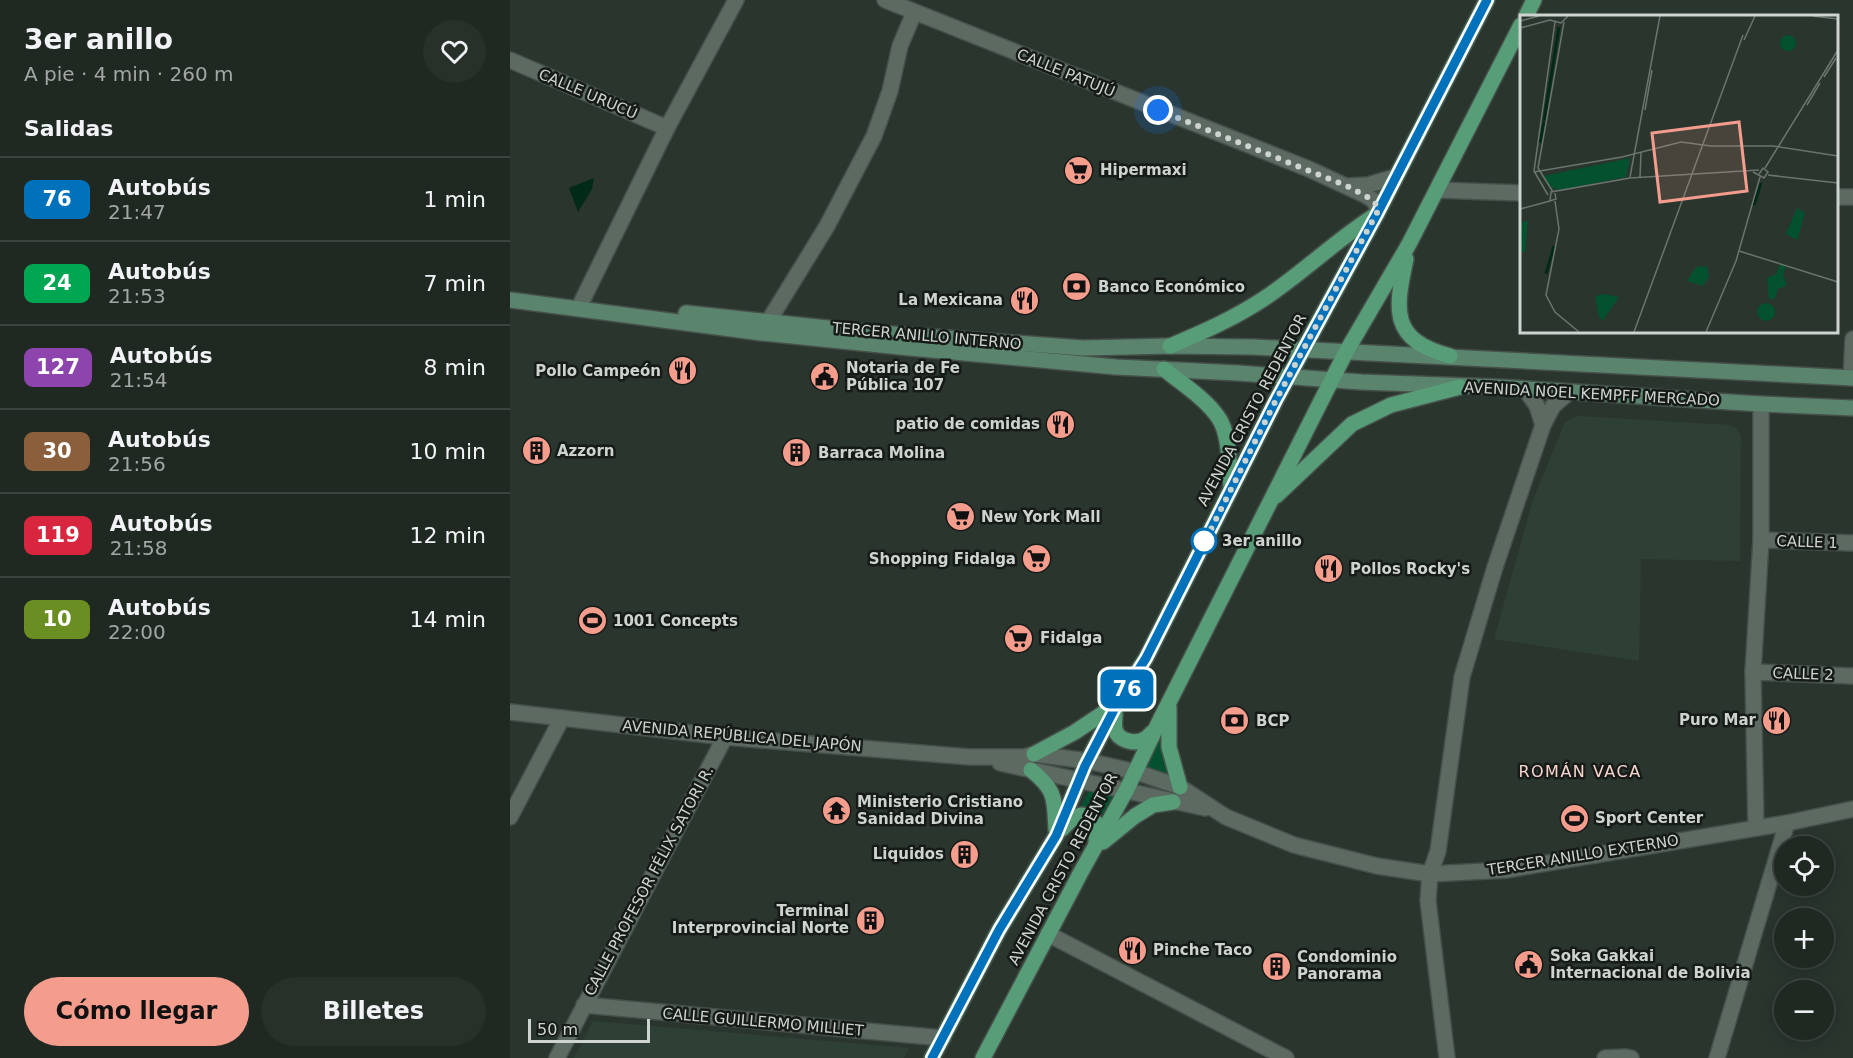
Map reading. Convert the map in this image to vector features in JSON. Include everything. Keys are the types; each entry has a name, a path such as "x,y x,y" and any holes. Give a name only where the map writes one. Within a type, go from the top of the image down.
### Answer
{"main road":[{"name":"AVENIDA CRISTO REDENTOR","path":"932,1058 999,930 1056,836 1088,761 1116,707 1146,658 1289,377 1378,212 1487,0"},
{"path":"1526,15 1534,0"},
{"name":"AVENIDA CRISTO REDENTOR","path":"983,1058 1136,772 1346,352 1409,244 1520,27"},
{"path":"1170,346 1214,328 1266,298 1351,230 1378,212"},
{"path":"1409,244 1400,287 1400,316 1403,326 1415,342 1432,351 1450,356"},
{"name":"TERCER ANILLO INTERNO","path":"510,291 865,332 1083,348 1252,347 1346,352"},
{"name":"TERCER ANILLO INTERNO","path":"510,300 733,329 910,348 1116,367 1332,381"},
{"name":"AVENIDA NOEL KEMPFF MERCADO","path":"1346,352 1852,378"},
{"path":"1164,369 1207,404 1220,418 1226,434 1232,487"},
{"name":"AVENIDA NOEL KEMPFF MERCADO","path":"1332,381 1525,389 1853,408"},
{"path":"1268,504 1352,424 1391,405 1460,387"},
{"path":"1169,703 1169,747 1180,787"},
{"path":"1116,707 1115,729 1117,735 1125,740 1134,742 1144,740 1158,724"},
{"path":"1034,754 1116,707"},
{"path":"1031,770 1051,791 1056,836"},
{"path":"1094,850 1134,816 1153,805 1173,802"},
{"path":"1056,836 1072,818 1081,815 1090,816 1097,824 1094,850"}],"street":[{"path":"582,301 667,128 736,0"},
{"name":"CALLE PATUJÚ","path":"885,0 1309,169 1373,200 1378,212"},
{"path":"768,322 827,226 874,136 890,91 900,46 914,13"},
{"name":"CALLE URUCÚ","path":"510,60 667,128"},
{"path":"1347,186 1368,185 1395,177"},
{"path":"1437,190 1520,193"},
{"path":"1852,378 1853,339"},
{"path":"1525,389 1537,406 1543,425"},
{"path":"1447,1058 1428,901 1430,874 1438,851 1462,677 1495,567 1543,425 1553,406 1569,392"},
{"path":"1756,828 1753,672 1761,540 1761,404"},
{"name":"CALLE 1","path":"1761,540 1853,543"},
{"name":"CALLE 2","path":"1753,672 1853,676"},
{"name":"AVENIDA REPÚBLICA DEL JAPÓN","path":"510,712 725,737 974,757"},
{"path":"510,817 562,718"},
{"name":"CALLE PROFESOR FÉLIX SATORI R.","path":"557,1058 725,737"},
{"name":"TERCER ANILLO EXTERNO","path":"974,757 1024,757 1034,754 1088,761 1136,772 1180,787 1214,810 1294,845 1377,866 1430,874 1506,870 1787,823 1853,809"},
{"name":"TERCER ANILLO EXTERNO","path":"974,757 1214,810"},
{"path":"1717,1058 1787,823"},
{"path":"1048,934 1286,1058"},
{"name":"CALLE GUILLERMO MILLIET","path":"584,1005 943,1038"},
{"path":"1605,1058 1631,1058"}],"shaded area":[{"path":"594,178 592,189 578,212 569,188"},
{"path":"1577,416 1731,425 1741,436 1740,561 1641,559 1639,661 1494,639 1533,500 1565,422"},
{"path":"1162,724 1173,775 1142,769"},
{"path":"1090,789 1114,795 1105,815 1081,806"},
{"path":"593,1021 909,1048 904,1058 574,1058"}],"bus line":[{"name":"76","path":"932,1058 999,930 1056,836 1085,766 1117,704 1146,658 1276,400 1377,214 1487,0"}],"place":[{"name":"Hipermaxi","path":"1079,170"},
{"name":"Banco Económico","path":"1077,287"},
{"name":"La Mexicana","path":"1024,300"},
{"name":"Pollo Campeón","path":"682,371"},
{"name":"Notaria de Fe Pública 107","path":"825,377"},
{"name":"patio de comidas","path":"1061,424"},
{"name":"Azzorn","path":"536,451"},
{"name":"Barraca Molina","path":"797,453"},
{"name":"New York Mall","path":"960,517"},
{"name":"3er anillo","path":"1204,541"},
{"name":"Shopping Fidalga","path":"1037,559"},
{"name":"Pollos Rocky's","path":"1329,569"},
{"name":"1001 Concepts","path":"592,621"},
{"name":"Fidalga","path":"1019,638"},
{"name":"Puro Mar","path":"1777,720"},
{"name":"BCP","path":"1235,721"},
{"name":"Ministerio Cristiano Sanidad Divina","path":"836,811"},
{"name":"Sport Center","path":"1574,818"},
{"name":"Liquidos","path":"965,854"},
{"name":"Terminal Interprovincial Norte","path":"870,920"},
{"name":"Pinche Taco","path":"1132,950"},
{"name":"Soka Gakkai Internacional de Bolivia","path":"1529,965"},
{"name":"Condominio Panorama","path":"1276,966"}],"district":[{"name":"ROMÁN VACA","path":"1580,771"}],"route":[{"path":"1158,110 1347,186 1373,200 1379,209 1276,400 1200,551 1204,541"}]}
